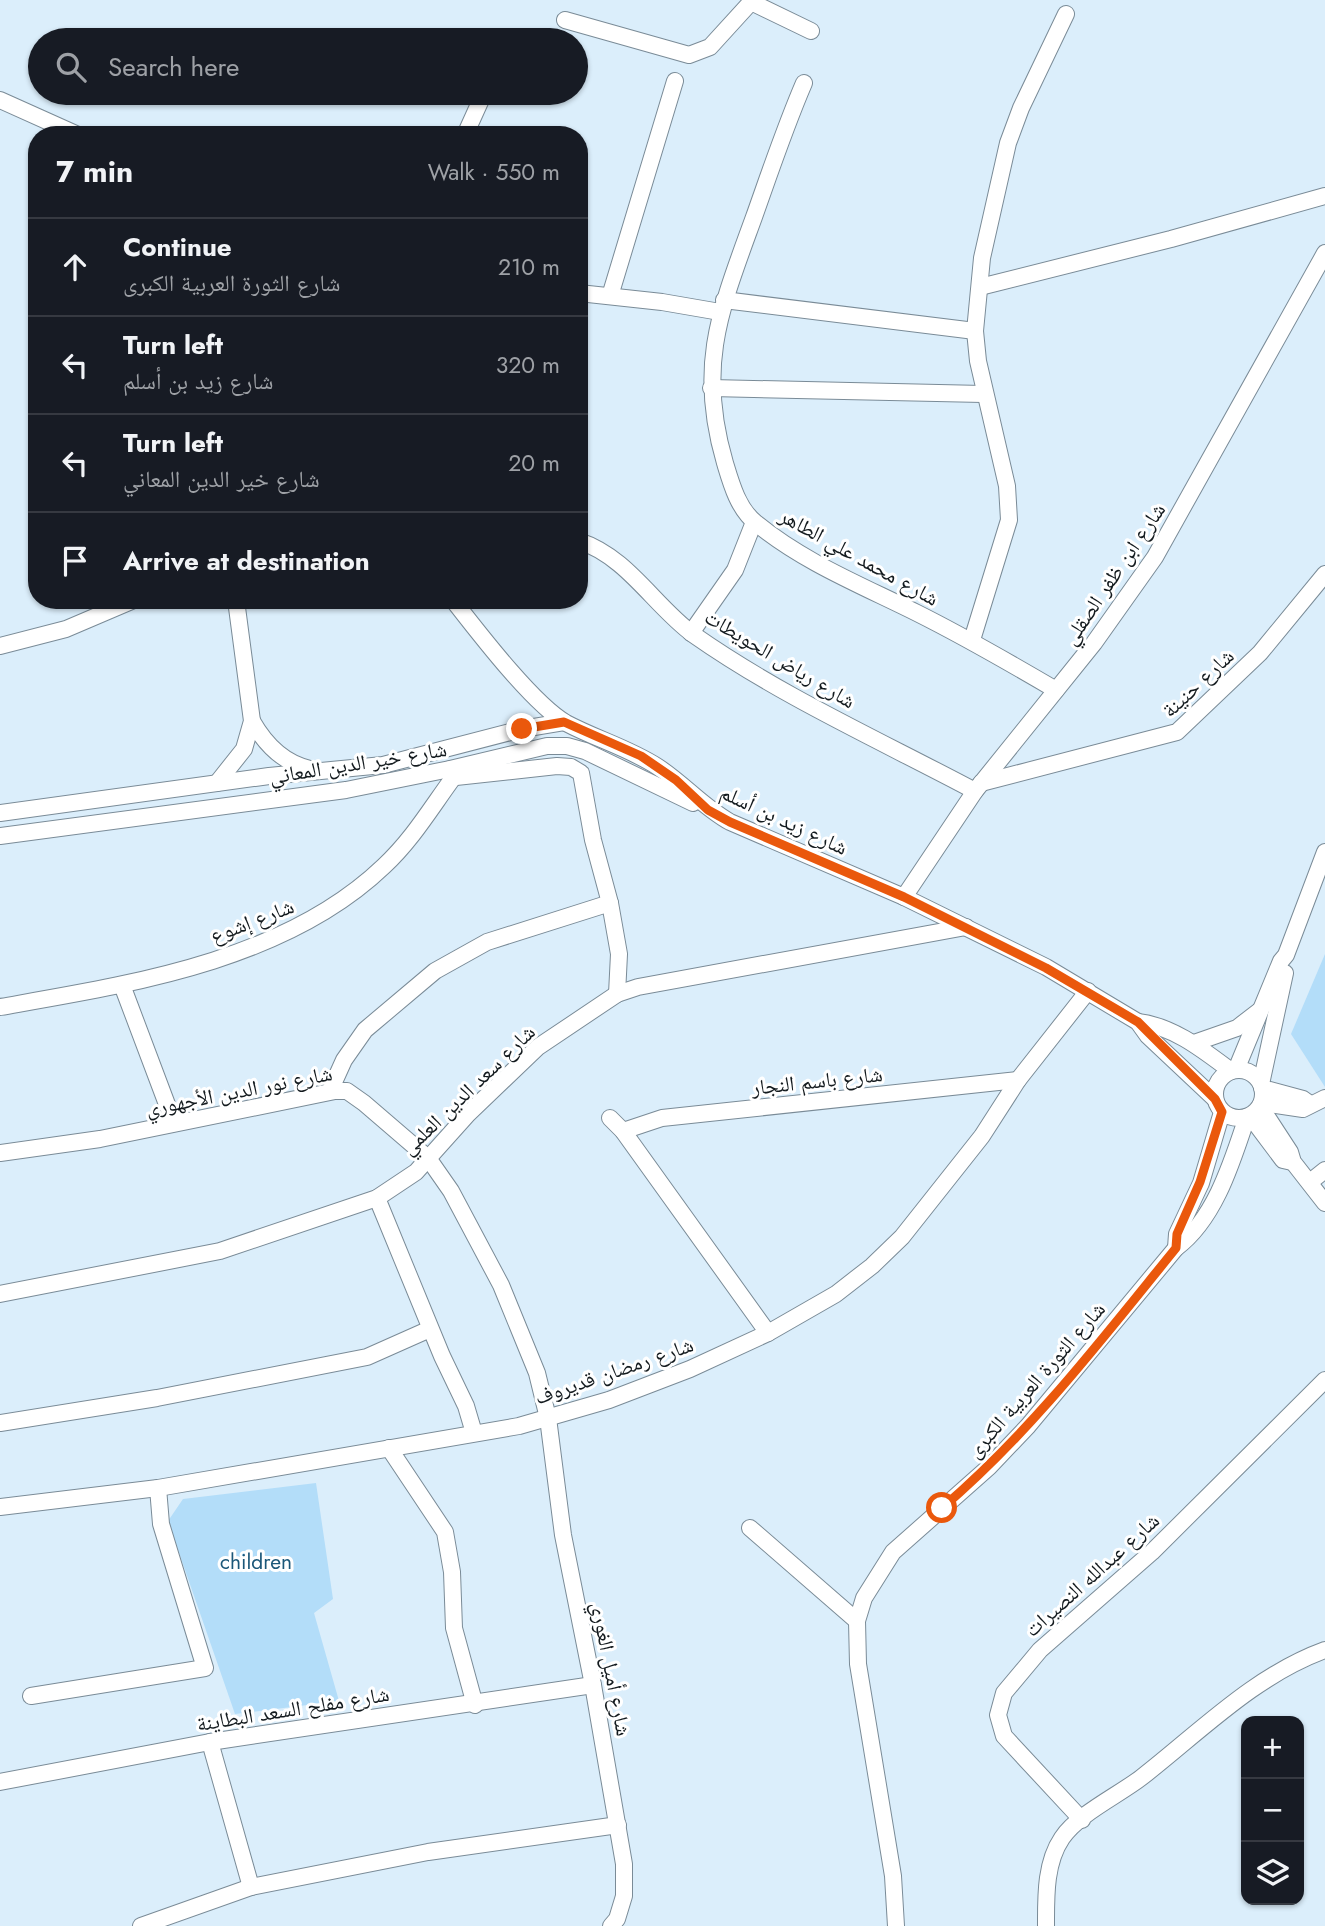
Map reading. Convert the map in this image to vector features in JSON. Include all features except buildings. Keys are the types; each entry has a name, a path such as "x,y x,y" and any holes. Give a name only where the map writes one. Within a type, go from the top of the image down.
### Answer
{"street":[{"path":"565,19 689,55 710,47 751,2 811,31"},
{"path":"972,640 1009,520 1007,486 983,394 975,331 986,233 1008,143 1021,107 1066,14"},
{"path":"610,296 675,81"},
{"name":"شارع محمد علي الطاهر","path":"804,83 722,307 711,388 728,471 738,500 754,522 821,565 972,640 1056,690"},
{"path":"0,100 49,126"},
{"path":"469,126 479,105"},
{"path":"980,287 1183,236 1325,195"},
{"name":"شارع ابن ظفر الصقلي","path":"904,897 978,787 1094,643 1155,558 1325,253"},
{"path":"588,294 975,331"},
{"path":"711,388 983,394"},
{"path":"691,633 735,570 754,522"},
{"name":"شارع رياض الحويطات","path":"588,545 608,555 691,633 779,688 978,787"},
{"name":"شارع حنينة","path":"978,787 1177,732 1193,720 1260,653 1325,574"},
{"path":"0,646 66,629 113,609"},
{"path":"217,783 244,749 252,721 237,609"},
{"name":"شارع زيد بن أسلم","path":"461,609 528,689 564,722 660,768 708,810 767,841 904,897 1007,946 1088,991 1138,1022 1218,1105"},
{"path":"252,721 272,750 286,760 319,771"},
{"name":"شارع خير الدين المعاني","path":"0,813 217,783 383,765 522,729 564,722"},
{"name":"شارع خير الدين المعاني","path":"0,836 452,774 547,746 567,746 708,810"},
{"path":"452,774 522,768 576,769 584,780 593,840 610,903 618,954 617,994"},
{"name":"شارع إشوع","path":"0,1007 122,985 253,947 328,911 386,865 412,835 452,774"},
{"name":"شارع الثورة العربية الكبرى","path":"896,1926 889,1849 862,1703 858,1664 857,1621 873,1579 893,1552 989,1468 1028,1426 1176,1248 1188,1239 1212,1203 1257,1102 1286,955 1325,852"},
{"path":"330,1091 344,1060 365,1030 435,971 487,942 610,903"},
{"name":"شارع سعد الدين العلمي","path":"0,1294 220,1251 377,1198 416,1172 468,1114 538,1047 617,994 638,987 966,927"},
{"name":"شارع الثورة العربية الكبرى","path":"1233,1070 1286,955"},
{"path":"122,985 174,1123"},
{"name":"شارع رمضان قديروف","path":"0,1507 158,1488 548,1418 690,1369 768,1333 836,1294 872,1266 902,1237 982,1136 1018,1080 1088,991"},
{"path":"1194,1043 1237,1028 1264,1006"},
{"name":"شارع زيد بن أسلم","path":"1138,1022 1154,1024 1194,1043 1233,1070"},
{"path":"1317,1101 1303,1099 1257,1102 1233,1118 1218,1105 1217,1082 1233,1070 1248,1071 1257,1102 1283,1160 1293,1162 1325,1203"},
{"name":"شارع باسم النجار","path":"623,1131 662,1118 1018,1080"},
{"name":"شارع نور الدين الأجهوري","path":"0,1153 100,1139 330,1091 347,1091 428,1158 451,1191 501,1285 537,1373 548,1418"},
{"name":"شارع الثورة العربية الكبرى","path":"1176,1248 1177,1234 1200,1182 1218,1105"},
{"path":"610,1118 623,1131 768,1333"},
{"path":"1310,1181 1325,1170"},
{"path":"377,1198 430,1329 466,1406 474,1433"},
{"path":"0,1423 156,1398 367,1357 430,1329"},
{"name":"شارع عبدالله النصيرات","path":"1082,1820 1004,1736 998,1715 1004,1693 1040,1650 1152,1552 1325,1380"},
{"name":"شارع أميل الغوري","path":"548,1418 563,1535 618,1825 624,1896 617,1919 611,1926"},
{"path":"389,1448 445,1532 452,1572 454,1628 475,1705"},
{"path":"31,1696 205,1668 162,1524 158,1488"},
{"path":"750,1528 857,1621"},
{"path":"1046,1926 1048,1878 1062,1838 1260,1682 1325,1650"},
{"name":"شارع مفلح السعد البطاينة","path":"0,1782 210,1742 475,1705 593,1685"},
{"path":"210,1742 251,1887"},
{"path":"141,1926 251,1887 428,1852 618,1825"}],"green space":[{"path":"1325,954 1325,1087 1291,1034"},
{"name":"children","path":"316,1483 333,1599 314,1613 339,1701 235,1714 168,1521 183,1499"}],"route":[{"path":"522,729 564,722 641,756 676,780 708,810 730,822 767,841 904,897 1007,946 1138,1022 1148,1035 1168,1051 1215,1099 1222,1112 1200,1182 1177,1234 1176,1248 1028,1426 989,1468 942,1508"}]}
